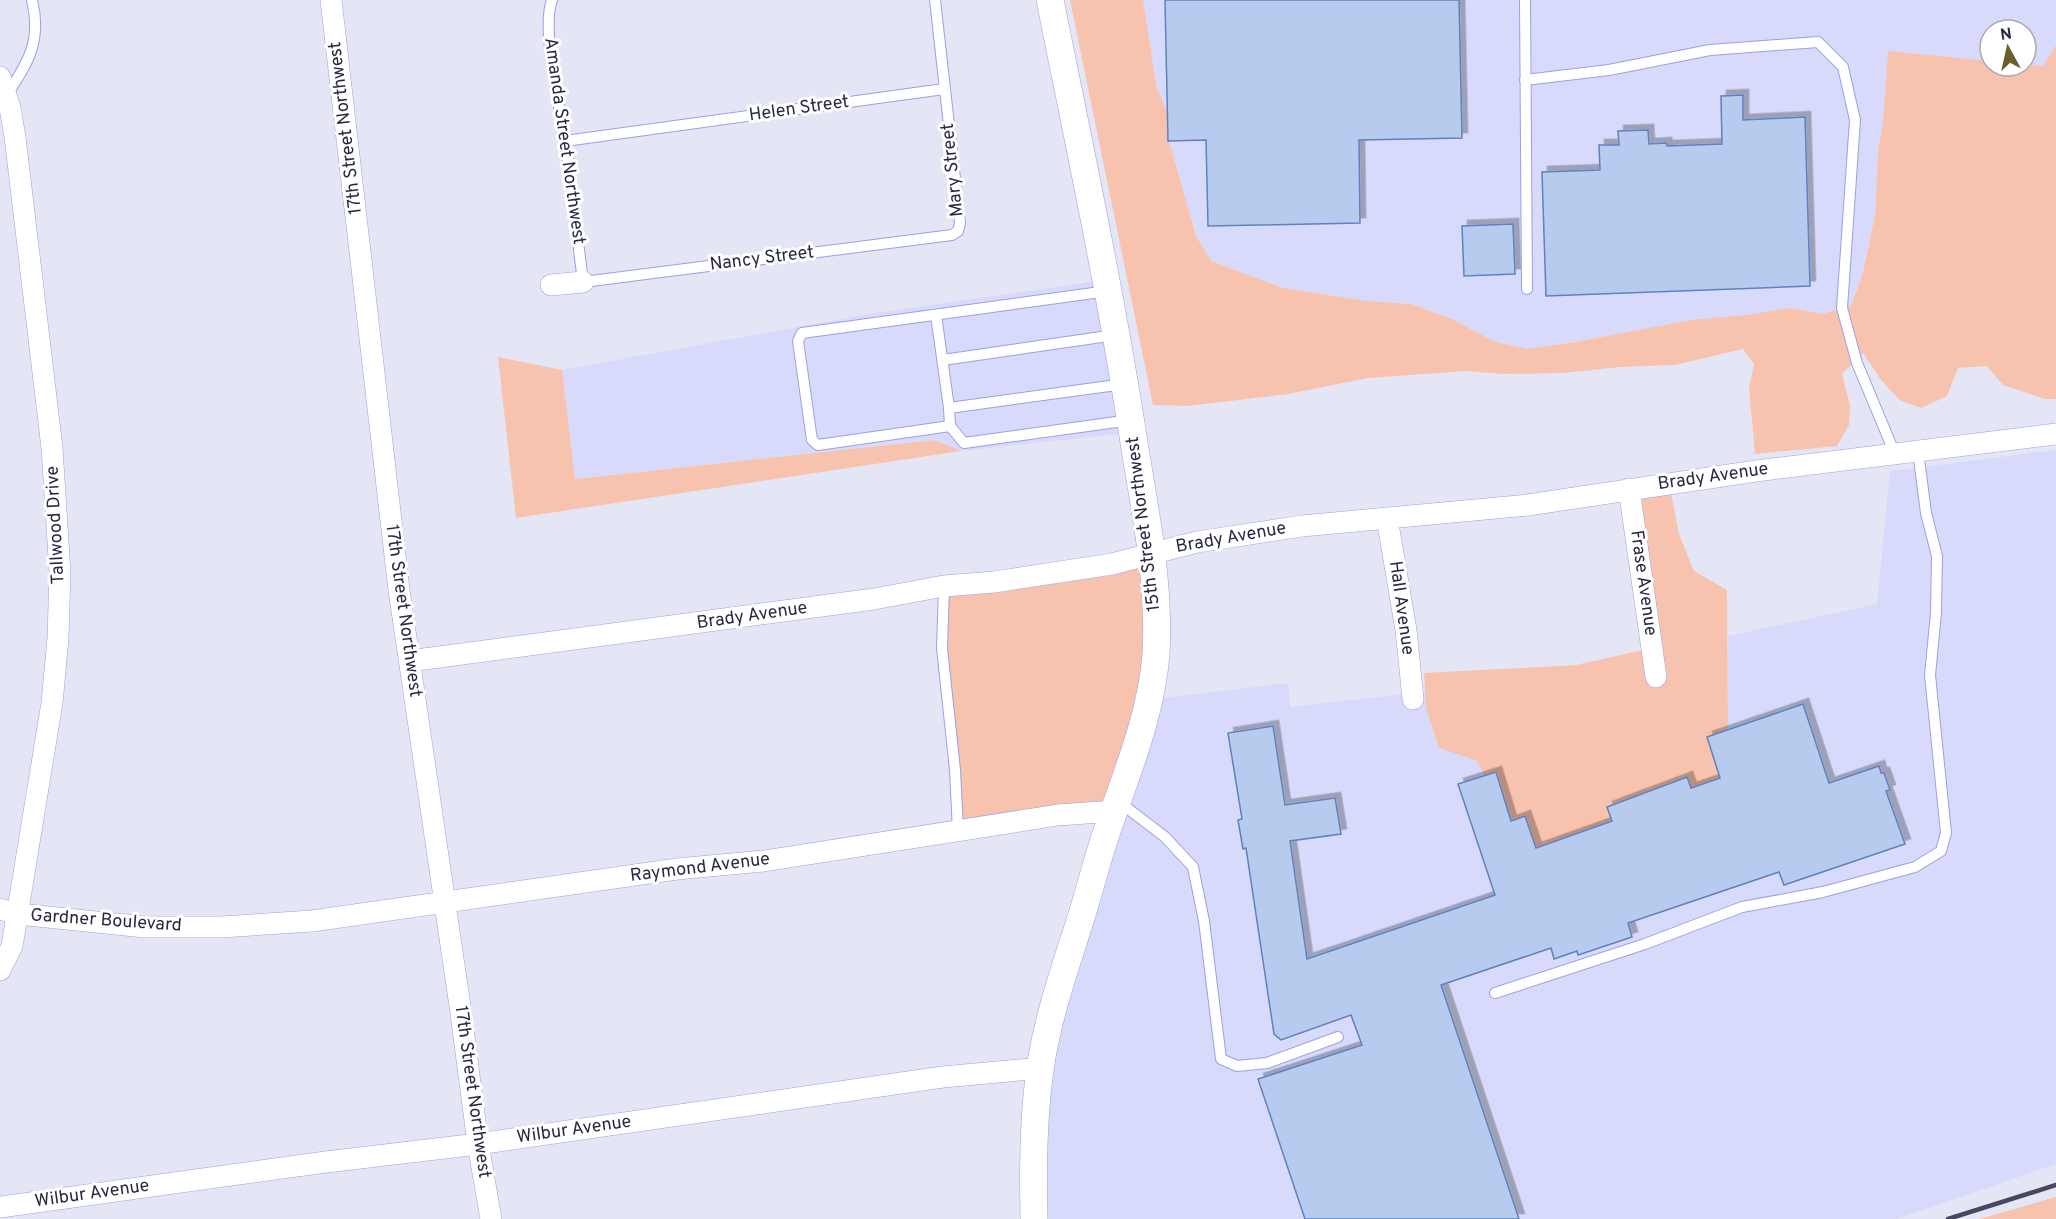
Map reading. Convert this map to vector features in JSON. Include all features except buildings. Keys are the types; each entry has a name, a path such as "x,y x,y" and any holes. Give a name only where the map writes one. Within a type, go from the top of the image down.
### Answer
{"street":[{"name":"17th Street Northwest","path":"331,0 399,591 478,1144 491,1219"},
{"name":"15th Street Northwest","path":"1034,1219 1033,1162 1041,1068 1059,986 1132,760 1150,694 1156,654 1156,603 1151,554 1131,420 1117,335 1050,0"},
{"name":"Tallwood Drive","path":"0,970 12,946 9,911 23,867 52,703 58,638 60,573 53,459 43,363 15,137 3,87"},
{"path":"551,285 584,282"},
{"name":"Brady Avenue","path":"409,661 851,602 944,586 994,582 1112,564 1197,542 1302,526 1528,505 1629,489 2056,434"},
{"name":"Frase Avenue","path":"1629,489 1656,677"},
{"name":"Hall Avenue","path":"1387,518 1406,630 1413,699"},
{"name":"Raymond Avenue","path":"285,922 312,921 677,869 765,861 1116,806"},
{"name":"Gardner Boulevard","path":"9,911 145,927 221,927 285,922"},
{"name":"Wilbur Avenue","path":"0,1207 326,1162 478,1144 943,1077 1041,1068"}],"lane":[{"path":"3,87 26,66 34,47 37,25 32,0"},
{"name":"Amanda Street Northwest","path":"552,0 548,9 549,43 566,141 584,282"},
{"path":"935,0 944,89"},
{"path":"1525,0 1527,289"},
{"path":"1525,80 1609,70 1710,50 1818,42 1843,67 1856,120 1842,308 1857,363 1895,454"},
{"name":"Helen Street","path":"566,141 944,89"},
{"name":"Mary Street","path":"940,237 952,235 958,231 960,223 944,89"},
{"name":"Nancy Street","path":"584,282 940,237"},
{"path":"950,426 818,445 812,440 798,340 801,333 1108,291"},
{"path":"936,315 950,426 964,442 1131,420"},
{"path":"943,360 1117,335"},
{"path":"949,408 1125,384"},
{"path":"1495,993 1645,944 1742,908 1823,892 1916,867 1941,852 1946,833 1930,675 1936,613 1937,556 1926,513 1918,451"},
{"path":"944,586 942,648 955,770 958,831"},
{"path":"1116,806 1164,837 1193,867 1204,921 1221,1059 1238,1066 1267,1063 1338,1037"}],"shaded area":[{"path":"1070,0 1143,0 1157,89 1167,111 1168,137 1196,236 1211,261 1283,288 1366,301 1411,304 1452,319 1495,342 1527,349 1692,320 1790,308 1822,314 1851,306 1863,273 1875,216 1878,152 1883,122 1888,51 1978,60 1978,78 2038,78 2038,66 2043,66 2056,45 2056,399 2045,399 2003,385 1987,366 1958,368 1947,396 1921,408 1901,401 1881,380 1863,353 1842,374 1850,406 1849,425 1837,446 1755,454 1749,388 1754,364 1743,349 1675,365 1620,367 1564,373 1503,374 1467,371 1368,378 1288,394 1188,406 1153,405"},
{"path":"1143,0 2056,0 2056,45 2043,66 2038,66 2038,18 1978,18 1978,60 1888,51 1883,122 1878,152 1875,216 1863,273 1851,306 1822,314 1790,308 1527,349 1495,342 1452,319 1411,304 1366,301 1283,288 1211,261 1196,236 1168,137 1167,111 1157,89"},
{"path":"1098,281 1128,433 961,451 934,440 574,479 562,370 875,313"},
{"path":"498,357 562,370 575,479 934,440 961,451 516,518"},
{"path":"2056,450 2056,1164 1897,1219 1045,1219 1044,1118 1057,1044 1070,990 1157,699 1288,683 1290,707 1425,692 1426,708 1439,748 1477,761 1496,772 1512,821 1525,816 1536,847 1612,821 1607,807 1687,777 1693,793 1707,737 1728,729 1728,636 1877,604 1890,471"},
{"path":"1669,483 1679,534 1694,571 1727,590 1728,729 1707,737 1720,778 1693,793 1687,777 1607,806 1612,821 1536,848 1525,817 1511,821 1496,772 1485,775 1477,761 1439,748 1426,708 1424,673 1576,665 1652,648 1629,489"},
{"path":"1146,562 1150,654 1112,806 963,823 946,649 948,589"},
{"path":"2056,1197 2056,1219 1980,1219"}],"railway":[{"path":"1948,1219 2056,1185"}]}
